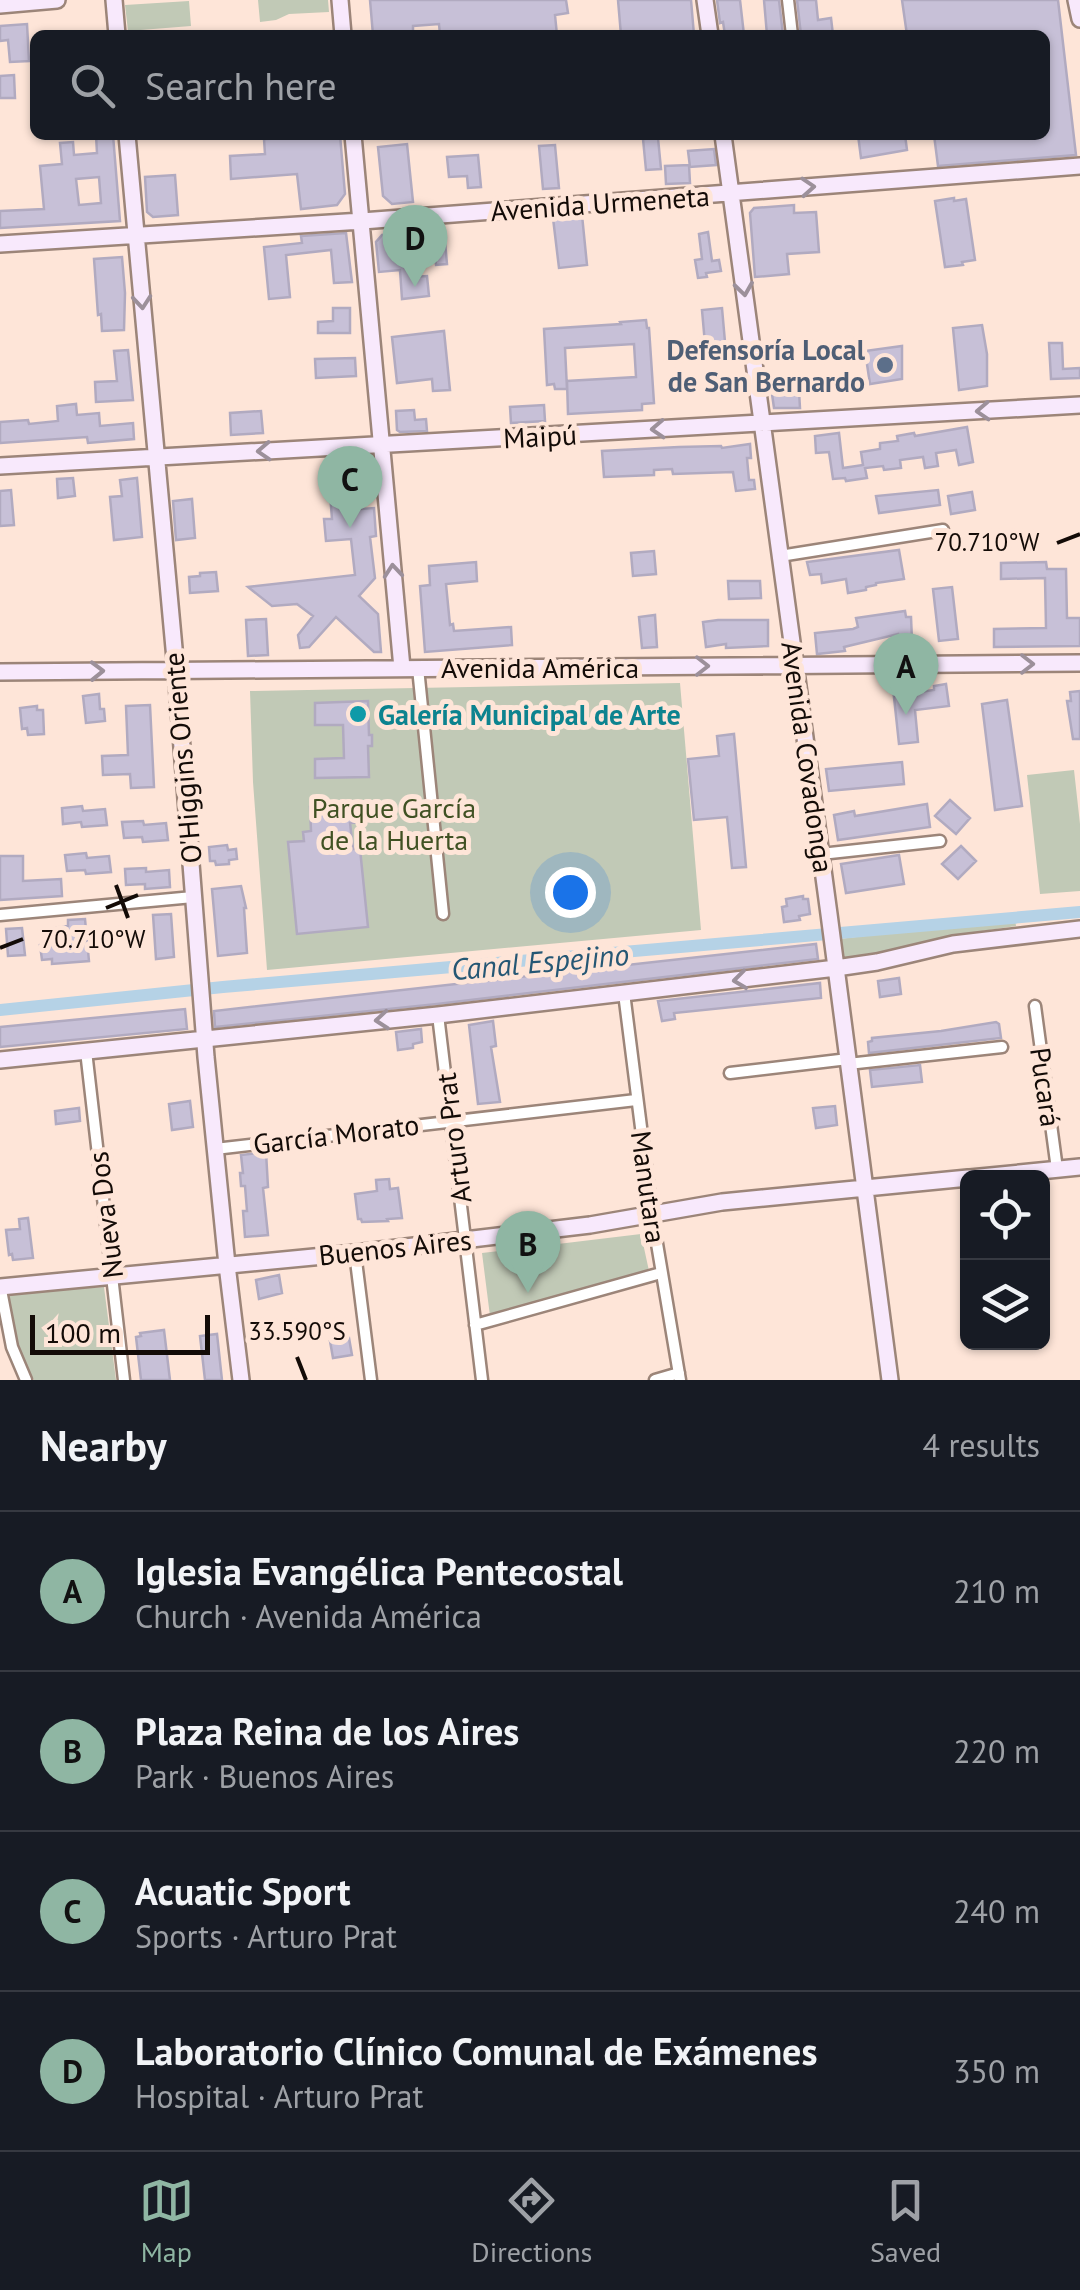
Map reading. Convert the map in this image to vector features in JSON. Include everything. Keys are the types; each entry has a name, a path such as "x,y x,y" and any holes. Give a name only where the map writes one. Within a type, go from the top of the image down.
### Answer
{"street":[{"path":"0,4 56,0"},
{"path":"114,0 117,30"},
{"path":"340,0 343,30"},
{"path":"705,0 709,30"},
{"path":"788,0 791,30"},
{"path":"1076,0 1080,20"},
{"name":"O'Higgins Oriente","path":"126,140 176,670 200,998 242,1380"},
{"path":"354,140 382,445 410,668 419,688 443,914"},
{"name":"Avenida Covadonga","path":"724,140 890,1380"},
{"name":"Avenida Urmeneta","path":"0,244 362,221 1080,166"},
{"name":"Maipú","path":"0,466 1080,405"},
{"path":"780,556 943,530"},
{"name":"Avenida América","path":"0,672 1080,663"},
{"path":"821,854 940,841"},
{"path":"0,915 193,897"},
{"path":"0,1060 836,968 952,944 1080,929"},
{"name":"Manutara","path":"624,993 652,1214 679,1377"},
{"name":"Pucará","path":"1035,1006 1057,1169"},
{"name":"Arturo Prat","path":"438,1014 482,1380"},
{"path":"730,1073 1002,1046"},
{"name":"Nueva Dos","path":"86,1051 124,1380"},
{"name":"García Morato","path":"215,1149 636,1100"},
{"name":"Buenos Aires","path":"1047,1170 1080,1167"},
{"name":"Buenos Aires","path":"0,1286 355,1253 602,1224 722,1202 960,1179"},
{"path":"355,1253 371,1380"},
{"path":"476,1325 661,1273"},
{"path":"0,1286 12,1347 26,1380"},
{"path":"655,1380 679,1377"}],"green space":[{"path":"258,0 328,0 329,12 289,14 260,22"},
{"path":"189,1 191,26 128,30 125,5"},
{"name":"Parque García de la Huerta","path":"680,683 701,930 267,970 250,691"},
{"path":"1074,770 1080,824 1080,891 1040,894 1027,775"},
{"path":"1015,919 1016,926 956,935 870,959 847,959 840,951 839,939"},
{"path":"641,1234 649,1271 490,1316 482,1253"},
{"path":"104,1287 116,1380 34,1380 12,1329 9,1297 16,1292"}],"building":[{"path":"370,0 566,0 568,13 555,15 556,30 440,30 439,24 413,26 413,30 373,30"},
{"path":"618,0 691,0 694,30 621,30"},
{"path":"717,0 740,0 743,30 724,30 723,22 720,23"},
{"path":"764,0 779,0 782,30 767,30"},
{"path":"797,0 816,0 818,20 831,18 832,30 800,30"},
{"path":"902,0 1058,0 1076,155 938,166 935,140 1050,140 1050,30 906,30"},
{"path":"27,24 29,61 10,62 8,40 0,41 0,26"},
{"path":"14,75 15,98 0,98 0,76"},
{"path":"96,140 113,140 120,221 0,228 0,211 44,209 40,166 62,164 60,143 73,142 74,155 97,153","holes":["99,177 101,203 79,205 76,179"]},
{"path":"264,140 340,140 345,194 337,205 301,209 297,174 231,179 230,156 265,154"},
{"path":"643,140 658,140 661,169 646,170"},
{"path":"859,140 906,140 907,150 861,158"},
{"path":"407,144 413,202 392,204 383,196 378,147"},
{"path":"555,145 559,188 543,189 539,146"},
{"path":"714,149 716,165 690,167 688,151"},
{"path":"478,155 481,187 468,188 467,176 449,177 447,157"},
{"path":"689,165 690,183 666,184 665,166"},
{"path":"175,175 178,215 153,217 147,212 145,177"},
{"path":"966,199 975,260 945,267 935,201"},
{"path":"794,205 794,213 816,212 819,252 787,254 789,274 755,277 750,213 754,208"},
{"path":"582,215 587,265 559,268 553,218"},
{"path":"444,230 447,264 436,265 435,255 411,257 412,277 427,276 429,296 402,299 400,270 379,272 376,242 382,235"},
{"path":"708,232 712,261 719,260 721,271 698,278 695,260 702,259 699,234"},
{"path":"346,233 352,282 334,283 331,250 286,255 290,297 269,299 264,247 302,243 301,236"},
{"path":"122,257 124,330 102,331 94,259"},
{"path":"333,308 350,308 350,333 318,333 318,322 333,321"},
{"path":"722,308 725,342 705,344 702,310"},
{"path":"646,320 654,403 642,404 642,410 568,414 567,381 636,377 634,344 565,348 567,389 555,389 554,384 547,385 544,329"},
{"path":"982,325 987,386 959,390 953,328"},
{"path":"444,331 450,390 433,391 432,379 397,383 392,337"},
{"path":"1049,343 1062,343 1063,369 1080,368 1080,378 1051,379"},
{"name":"Defensoría Local de San Bernardo","path":"902,346 902,379 870,384 865,351"},
{"path":"128,350 133,400 96,402 95,382 117,381 114,351"},
{"path":"355,358 356,376 316,378 315,359"},
{"path":"787,385 788,392 799,391 800,408 774,408 771,387"},
{"path":"76,404 77,415 99,413 100,426 133,423 134,439 88,443 87,437 0,443 0,422 58,421 57,406"},
{"path":"544,405 545,421 511,423 510,407"},
{"path":"414,410 415,420 426,419 427,431 397,430 396,411"},
{"path":"261,411 263,433 231,435 230,413"},
{"path":"967,427 973,462 959,465 956,450 936,453 938,466 925,468 923,457 900,460 901,468 865,468 867,478 846,481 833,479 829,452 816,453 815,436 839,433 843,468 863,465 861,452 880,449 880,443 898,441 897,436"},
{"path":"750,444 749,480 754,480 755,489 736,491 733,472 673,474 672,469 654,470 654,475 604,477 602,451"},
{"path":"359,466 362,509 374,508 376,536 370,537 375,578 359,596 378,614 381,652 374,652 336,617 309,647 300,648 298,635 313,616 297,604 272,606 248,587 355,575 351,539 326,541 324,519 332,519 328,468"},
{"path":"73,478 75,496 58,498 57,479"},
{"path":"137,478 142,537 114,540 110,497 122,496 120,480"},
{"path":"11,490 14,525 0,526 0,491"},
{"path":"938,490 940,505 879,513 876,496"},
{"path":"972,492 975,510 951,514 948,496"},
{"path":"192,499 195,538 176,540 173,501"},
{"path":"899,550 904,579 848,593 846,579 822,583 821,574 810,575 807,562"},
{"path":"654,551 656,574 633,576 631,553"},
{"path":"476,562 477,581 446,584 450,625 453,624 454,631 511,627 512,645 425,652 420,586 430,585 429,566"},
{"path":"1046,562 1047,569 1066,569 1067,618 1080,618 1080,646 994,647 994,629 1046,628 1045,578 1001,579 1001,563"},
{"path":"216,572 218,591 190,593 189,577"},
{"path":"728,581 760,581 761,598 729,599"},
{"path":"952,587 958,639 939,641 933,589"},
{"path":"905,611 906,617 911,617 909,642 899,643 898,634 844,647 845,651 817,654 815,633 853,629 858,627 856,618"},
{"path":"655,615 657,647 642,648 639,617"},
{"path":"266,619 268,655 248,656 246,620"},
{"path":"768,620 768,646 706,647 703,622"},
{"path":"946,684 949,706 915,710 918,742 899,744 893,688 913,686 913,693"},
{"path":"1080,691 1080,739 1073,739 1067,701 1071,701 1070,692"},
{"path":"99,694 105,721 86,723 83,696"},
{"path":"1007,700 1022,806 995,810 982,704"},
{"path":"368,701 372,735 372,746 368,746 369,777 315,778 315,759 344,758 343,725 315,725 315,703"},
{"path":"150,705 154,787 131,788 130,774 103,775 102,756 128,755 126,706"},
{"path":"37,706 37,710 43,710 44,734 28,735 27,728 22,729 20,708"},
{"path":"734,734 746,867 732,868 727,817 694,820 688,759 719,756 717,736"},
{"path":"902,762 904,784 829,791 826,769"},
{"path":"950,800 970,818 956,834 935,816"},
{"path":"360,803 362,822 350,823 353,849 360,849 368,927 297,934 288,842 304,841 303,832 311,831 310,807"},
{"path":"927,804 930,827 838,840 834,815 854,811 855,816"},
{"path":"82,806 83,811 105,809 107,825 63,824 62,808"},
{"path":"143,821 144,825 166,823 168,840 143,842 142,837 124,838 122,822"},
{"path":"227,845 228,850 236,849 237,859 216,865 210,861 209,847"},
{"path":"961,846 976,861 958,879 942,864"},
{"path":"86,853 87,858 109,856 111,872 67,871 65,855"},
{"path":"899,855 904,884 846,893 841,864"},
{"path":"0,856 23,856 23,881 61,879 62,896 0,900"},
{"path":"146,868 146,872 169,870 170,887 145,889 145,884 126,885 125,869"},
{"path":"241,886 246,908 247,953 218,956 212,889"},
{"path":"786,899 808,899 810,914 784,922 782,907 787,906"},
{"path":"171,914 174,957 156,959 153,915"},
{"path":"85,919 89,961 52,964 52,959 42,960 43,929"},
{"path":"22,928 25,955 8,956 6,929"},
{"path":"816,944 818,959 215,1027 214,1011"},
{"path":"899,978 901,994 880,997 878,981"},
{"path":"820,983 821,998 674,1013 675,1019 662,1021 658,1001"},
{"path":"185,1009 187,1029 0,1047 0,1027"},
{"path":"493,1021 496,1046 491,1047 500,1102 478,1104 469,1025"},
{"path":"996,1022 1001,1038 869,1053 868,1042 872,1038"},
{"path":"421,1029 422,1042 398,1050 396,1032"},
{"path":"920,1065 922,1082 872,1087 870,1070"},
{"path":"190,1101 193,1127 172,1130 169,1104"},
{"path":"835,1106 837,1125 816,1128 813,1108"},
{"path":"79,1108 80,1121 56,1124 55,1111"},
{"path":"266,1152 268,1187 263,1188 268,1235 245,1237 243,1211 247,1211 245,1186 241,1186 241,1155"},
{"path":"389,1179 390,1189 398,1188 402,1218 362,1222 358,1219 355,1194 377,1191 376,1180"},
{"path":"28,1218 33,1258 13,1260 6,1230 20,1229 19,1219"},
{"path":"279,1275 282,1293 259,1299 256,1280"},
{"path":"164,1330 170,1380 141,1380 136,1337"},
{"path":"217,1334 222,1380 205,1380 200,1336"},
{"path":"349,1338 352,1355 333,1358 330,1341"}],"waterway":[{"name":"Canal Espejino","path":"0,1010 1080,912"}],"place":[{"name":"Laboratorio Clínico Comunal de Exámenes","path":"415,287"},
{"name":"Defensoría Local de San Bernardo","path":"885,365"},
{"name":"Acuatic Sport","path":"350,528"},
{"name":"Galería Municipal de Arte","path":"358,714"},
{"name":"Iglesia Evangélica Pentecostal","path":"906,715"},
{"name":"Plaza Reina de los Aires","path":"528,1293"}]}
